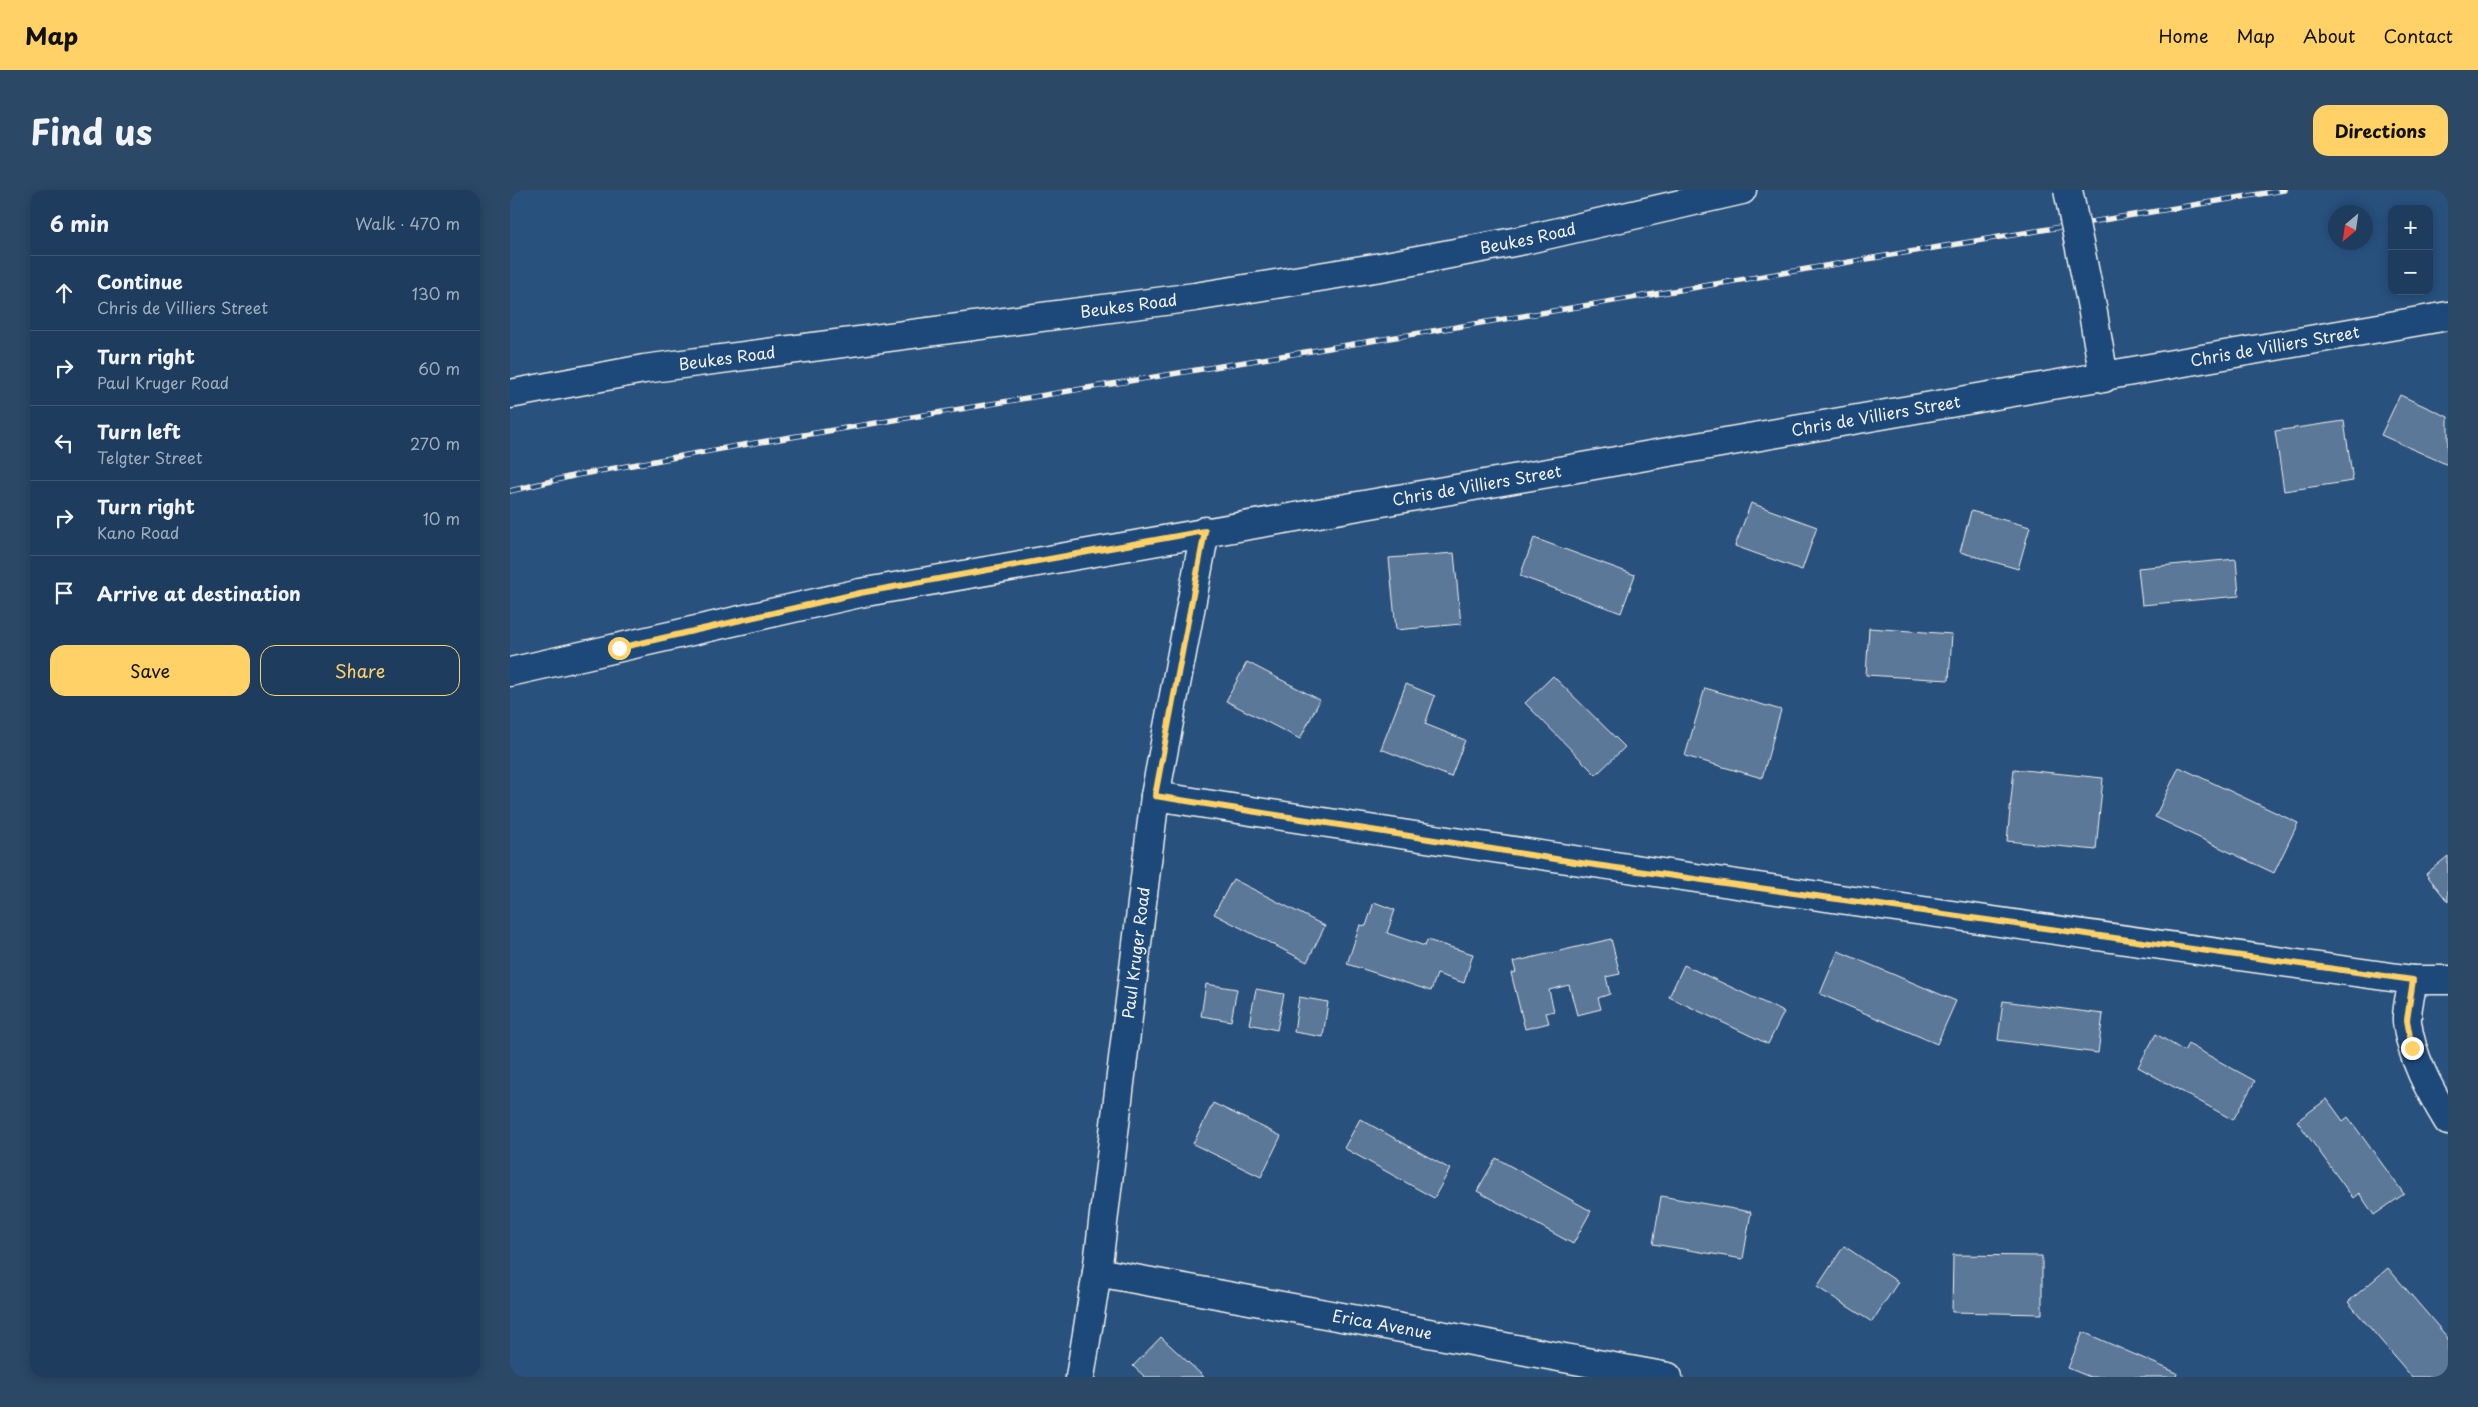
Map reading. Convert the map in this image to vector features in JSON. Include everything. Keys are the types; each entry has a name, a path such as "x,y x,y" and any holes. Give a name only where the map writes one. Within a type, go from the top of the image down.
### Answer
{"street":[{"name":"Beukes Road","path":"510,394 644,369 1195,297 1382,267 1524,240 1742,190"},
{"path":"2068,190 2092,307 2104,378"},
{"name":"Chris de Villiers Street","path":"510,672 860,593 1205,531 2104,378 2448,316"},
{"name":"Paul Kruger Road","path":"1080,1377 1097,1272 1155,796 1205,531"},
{"path":"1155,796 1581,863 2413,980 2448,980"},
{"path":"2413,980 2407,1020 2412,1048 2437,1103 2448,1121"},
{"name":"Erica Avenue","path":"1097,1272 1668,1377"}],"building":[{"path":"2400,395 2448,417 2448,465 2381,435"},
{"path":"2344,421 2353,481 2284,491 2275,431"},
{"path":"1751,503 1817,527 1802,570 1735,546"},
{"path":"1971,511 2030,527 2018,569 1960,552"},
{"path":"1534,538 1635,575 1621,613 1520,576"},
{"path":"1454,553 1461,624 1396,630 1389,558"},
{"path":"2236,559 2239,596 2142,605 2138,568"},
{"path":"1869,628 1952,634 1949,680 1866,675"},
{"path":"1247,662 1320,700 1300,739 1226,701"},
{"path":"1553,676 1625,747 1596,775 1525,703"},
{"path":"1406,684 1435,696 1425,724 1465,740 1451,777 1381,749"},
{"path":"1705,688 1781,710 1762,778 1685,756"},
{"path":"2179,767 2298,823 2274,873 2155,817"},
{"path":"2014,769 2103,778 2096,850 2007,841"},
{"path":"2448,856 2448,902 2426,874"},
{"path":"1233,879 1325,926 1307,962 1214,914"},
{"path":"1374,902 1395,910 1387,933 1425,946 1427,940 1473,954 1464,983 1437,974 1431,991 1347,964 1360,925 1366,926"},
{"path":"1611,939 1620,974 1606,977 1610,994 1598,998 1601,1009 1577,1015 1569,985 1549,990 1554,1011 1546,1013 1549,1023 1525,1029 1511,973 1516,972 1513,962"},
{"path":"1838,951 1956,1001 1937,1044 1820,994"},
{"path":"1684,965 1784,1012 1768,1044 1669,997"},
{"path":"1206,984 1237,989 1231,1021 1201,1016"},
{"path":"1256,989 1284,994 1277,1030 1249,1024"},
{"path":"1299,997 1328,1002 1323,1037 1294,1032"},
{"path":"2003,1001 2103,1014 2098,1053 1998,1040"},
{"path":"2156,1034 2184,1051 2188,1044 2255,1081 2233,1120 2138,1067"},
{"path":"2327,1099 2343,1121 2348,1117 2404,1194 2374,1215 2359,1193 2353,1198 2297,1121"},
{"path":"1213,1103 1281,1136 1261,1177 1193,1144"},
{"path":"1360,1119 1450,1169 1434,1198 1344,1148"},
{"path":"1496,1158 1591,1211 1573,1244 1477,1191"},
{"path":"1661,1196 1751,1212 1743,1259 1653,1244"},
{"path":"1844,1246 1898,1282 1872,1322 1817,1287"},
{"path":"1953,1255 2042,1256 2042,1314 1952,1312"},
{"path":"2388,1268 2448,1338 2448,1369 2439,1377 2412,1377 2348,1302"},
{"path":"2083,1332 2177,1373 2176,1377 2090,1377 2068,1368"},
{"path":"1161,1337 1204,1377 1145,1377 1133,1366"}],"railway":[{"path":"510,491 577,475 737,446 2284,190"}],"route":[{"path":"619,648 860,593 1205,531 1155,796 1581,863 2413,980 2407,1020 2412,1048"}]}
